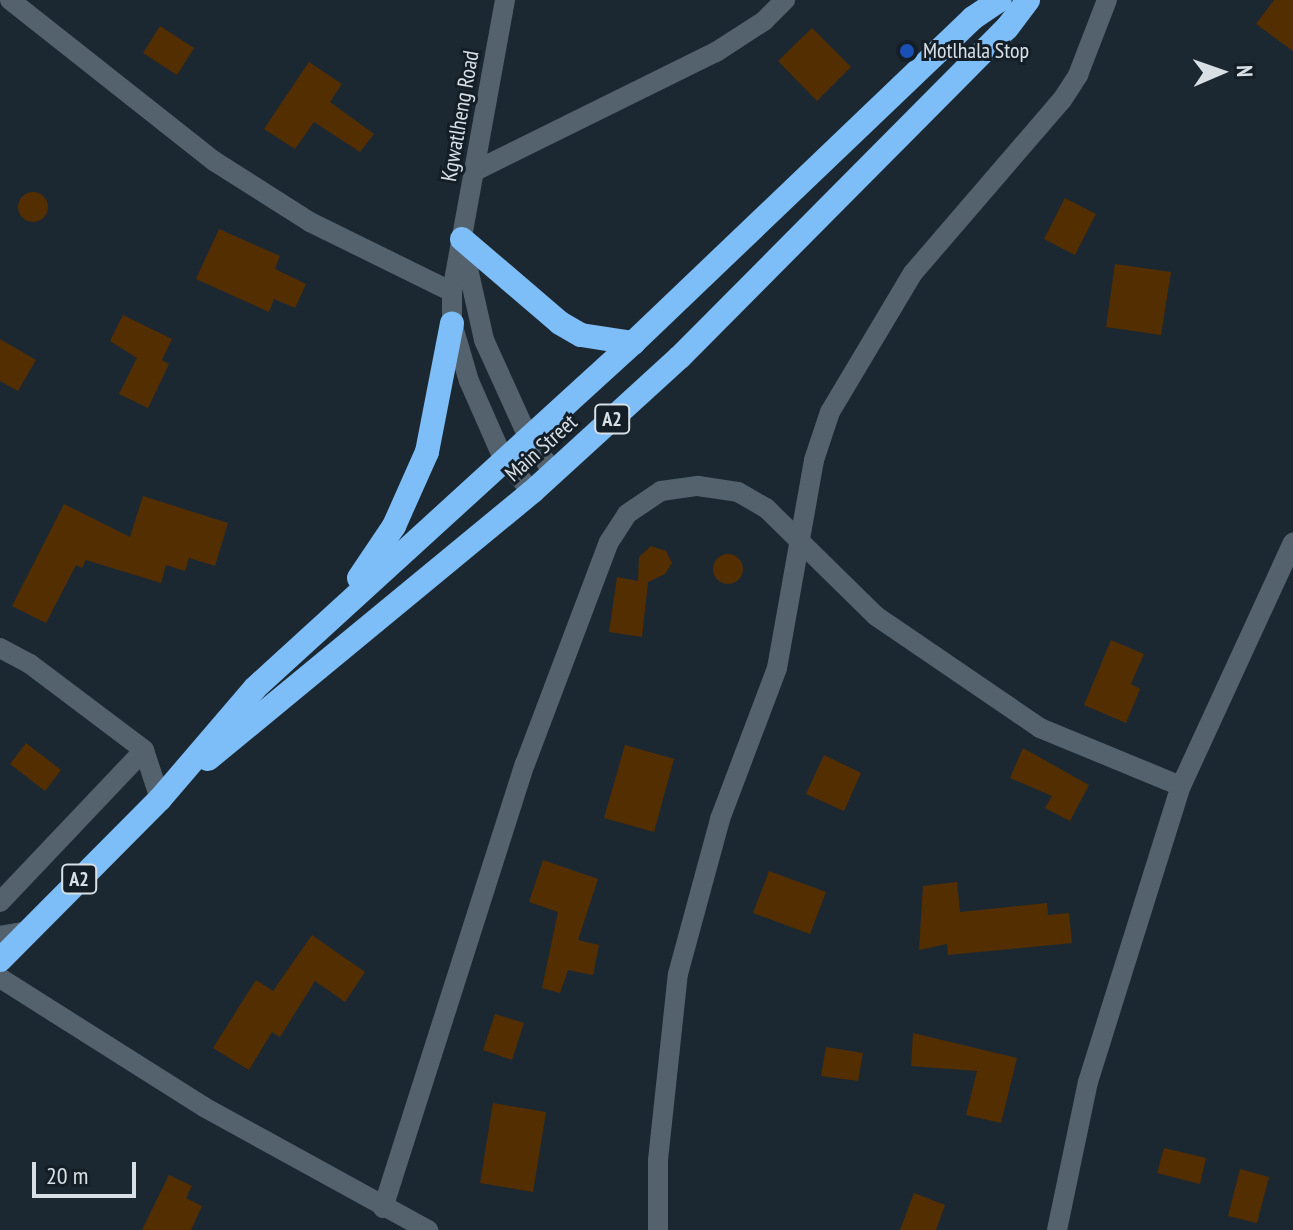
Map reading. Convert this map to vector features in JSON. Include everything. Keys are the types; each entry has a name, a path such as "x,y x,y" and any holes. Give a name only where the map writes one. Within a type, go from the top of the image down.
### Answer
{"highway":[{"name":"Main Street","path":"0,960 160,799 255,688 527,435 633,343 973,18 1000,0"},
{"name":"Main Street","path":"160,799 532,492 680,357 1007,28 1028,0"},
{"path":"462,239 560,323 581,335 633,343"},
{"path":"336,613 394,526 427,452 452,323"}],"street":[{"name":"Kgwatlheng Road","path":"505,0 452,292 452,323 469,381 503,458 532,492"},
{"path":"475,171 716,52 764,21 785,0"},
{"path":"658,1230 658,1160 678,974 720,819 777,668 802,543 814,460 830,412 913,273 1062,100 1078,75 1107,0"},
{"path":"15,2 214,161 310,222 452,292"},
{"name":"Kgwatlheng Road","path":"462,239 484,340 527,435 553,472"},
{"path":"383,1208 525,764 609,542 627,514 661,491 698,486 738,492 766,508 876,616 1040,728 1181,786"},
{"path":"1057,1230 1088,1082 1181,786 1293,543"},
{"path":"0,648 30,664 144,750 160,799"},
{"path":"0,902 144,750"},
{"path":"0,936 27,931"},
{"path":"0,978 204,1107 428,1230"}],"building":[{"path":"1274,0 1293,0 1293,51 1256,24"},
{"path":"160,26 194,48 177,75 143,53"},
{"path":"812,28 851,67 817,101 778,61"},
{"path":"309,62 342,84 330,102 374,134 360,152 314,122 295,149 264,129"},
{"path":"33,192 44,196 48,207 44,218 33,222 22,218 18,207 22,196"},
{"path":"1065,198 1096,214 1075,255 1044,239"},
{"path":"219,229 280,256 275,269 306,284 295,308 274,299 269,312 196,279"},
{"path":"1115,264 1171,272 1161,335 1106,327"},
{"path":"123,315 172,339 162,360 169,364 148,408 119,394 137,358 110,341"},
{"path":"0,339 36,360 18,391 0,381"},
{"path":"143,496 228,523 215,566 189,558 185,571 166,565 161,583 86,560 82,568 76,565 46,623 12,606 64,504 130,537"},
{"path":"651,546 666,551 672,563 665,574 648,582 642,637 609,632 617,577 638,581 639,557"},
{"path":"728,554 738,559 743,569 738,579 728,584 718,579 713,569 718,559"},
{"path":"1111,640 1144,654 1131,684 1140,689 1126,723 1084,705"},
{"path":"26,743 61,770 45,791 10,764"},
{"path":"625,745 674,759 654,832 604,818"},
{"path":"1023,748 1089,785 1070,821 1045,808 1052,796 1010,778"},
{"path":"824,755 861,773 844,811 806,794"},
{"path":"543,860 598,879 578,940 599,945 593,975 568,970 560,993 542,988 558,912 529,902"},
{"path":"769,871 826,892 810,934 753,913"},
{"path":"957,882 960,912 1047,903 1048,915 1069,913 1072,943 948,955 947,944 919,950 923,886"},
{"path":"312,935 365,972 345,1002 315,981 280,1037 272,1032 249,1070 213,1048 256,980 273,991"},
{"path":"495,1014 524,1023 512,1060 483,1050"},
{"path":"913,1033 1017,1058 1001,1123 966,1115 977,1071 911,1066"},
{"path":"826,1047 863,1053 858,1081 821,1076"},
{"path":"493,1103 546,1112 533,1192 480,1183"},
{"path":"1164,1148 1206,1158 1200,1184 1157,1173"},
{"path":"1240,1169 1269,1177 1257,1223 1228,1216"},
{"path":"169,1175 192,1186 186,1198 202,1206 191,1230 142,1230"},
{"path":"914,1193 945,1205 936,1230 900,1230"}],"place":[{"name":"Motlhala Stop","path":"907,51"}]}
